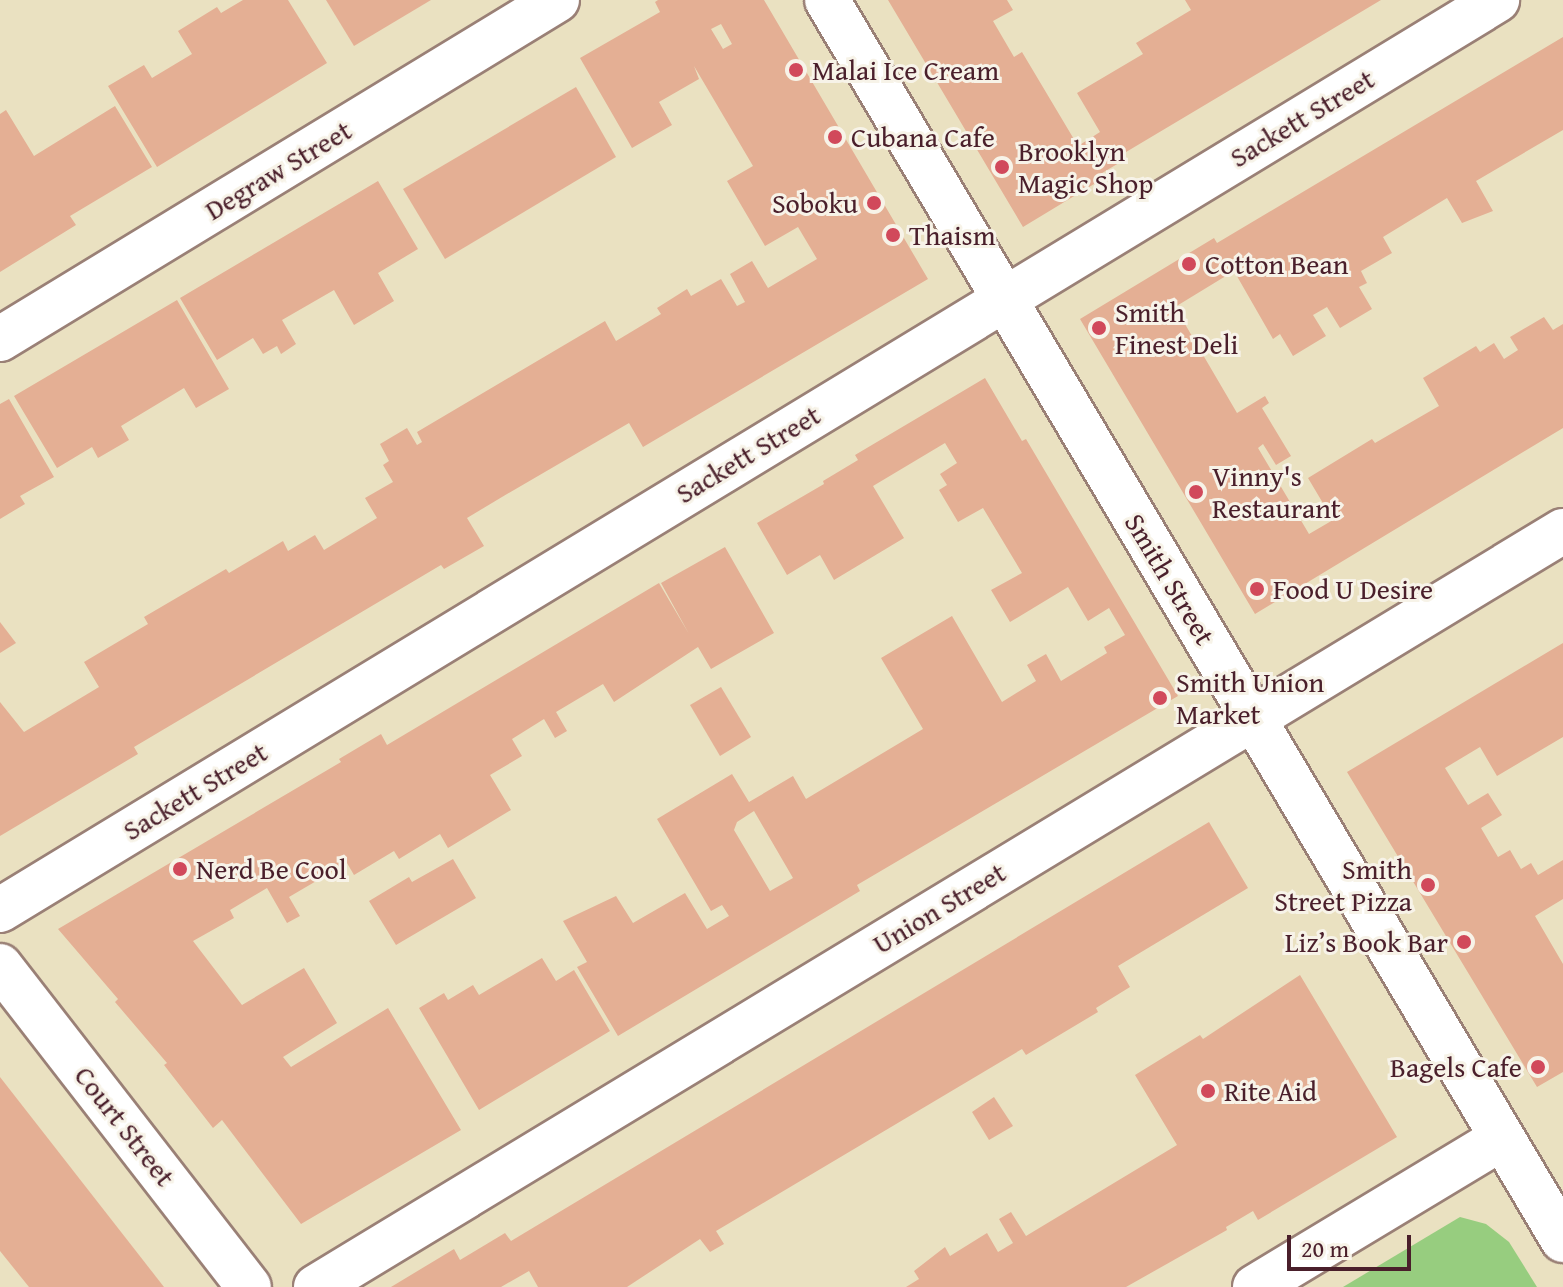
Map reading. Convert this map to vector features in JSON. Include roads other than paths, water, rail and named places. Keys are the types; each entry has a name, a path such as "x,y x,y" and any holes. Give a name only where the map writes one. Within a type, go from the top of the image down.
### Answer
{"street":[{"name":"Degraw Street","path":"0,339 557,0"},
{"name":"Smith Street","path":"827,0 1502,1138 1550,1188 1563,1240"},
{"name":"Sackett Street","path":"0,910 1497,0"},
{"name":"Union Street","path":"316,1287 1563,531"},
{"name":"Court Street","path":"0,966 249,1287"},
{"path":"1255,1287 1502,1138"}],"place":[{"name":"Malai Ice Cream","path":"796,70"},
{"name":"Cubana Cafe","path":"835,137"},
{"name":"Brooklyn Magic Shop","path":"1002,167"},
{"name":"Soboku","path":"874,203"},
{"name":"Thaism","path":"893,235"},
{"name":"Cotton Bean","path":"1189,264"},
{"name":"Smith Finest Deli","path":"1099,328"},
{"name":"Vinny's Restaurant","path":"1196,492"},
{"name":"Food U Desire","path":"1257,589"},
{"name":"Smith Union Market","path":"1160,698"},
{"name":"Nerd Be Cool","path":"180,869"},
{"name":"Smith Street Pizza","path":"1428,885"},
{"name":"Liz’s Book Bar","path":"1464,942"},
{"name":"Bagels Cafe","path":"1538,1067"},
{"name":"Rite Aid","path":"1208,1091"}]}
